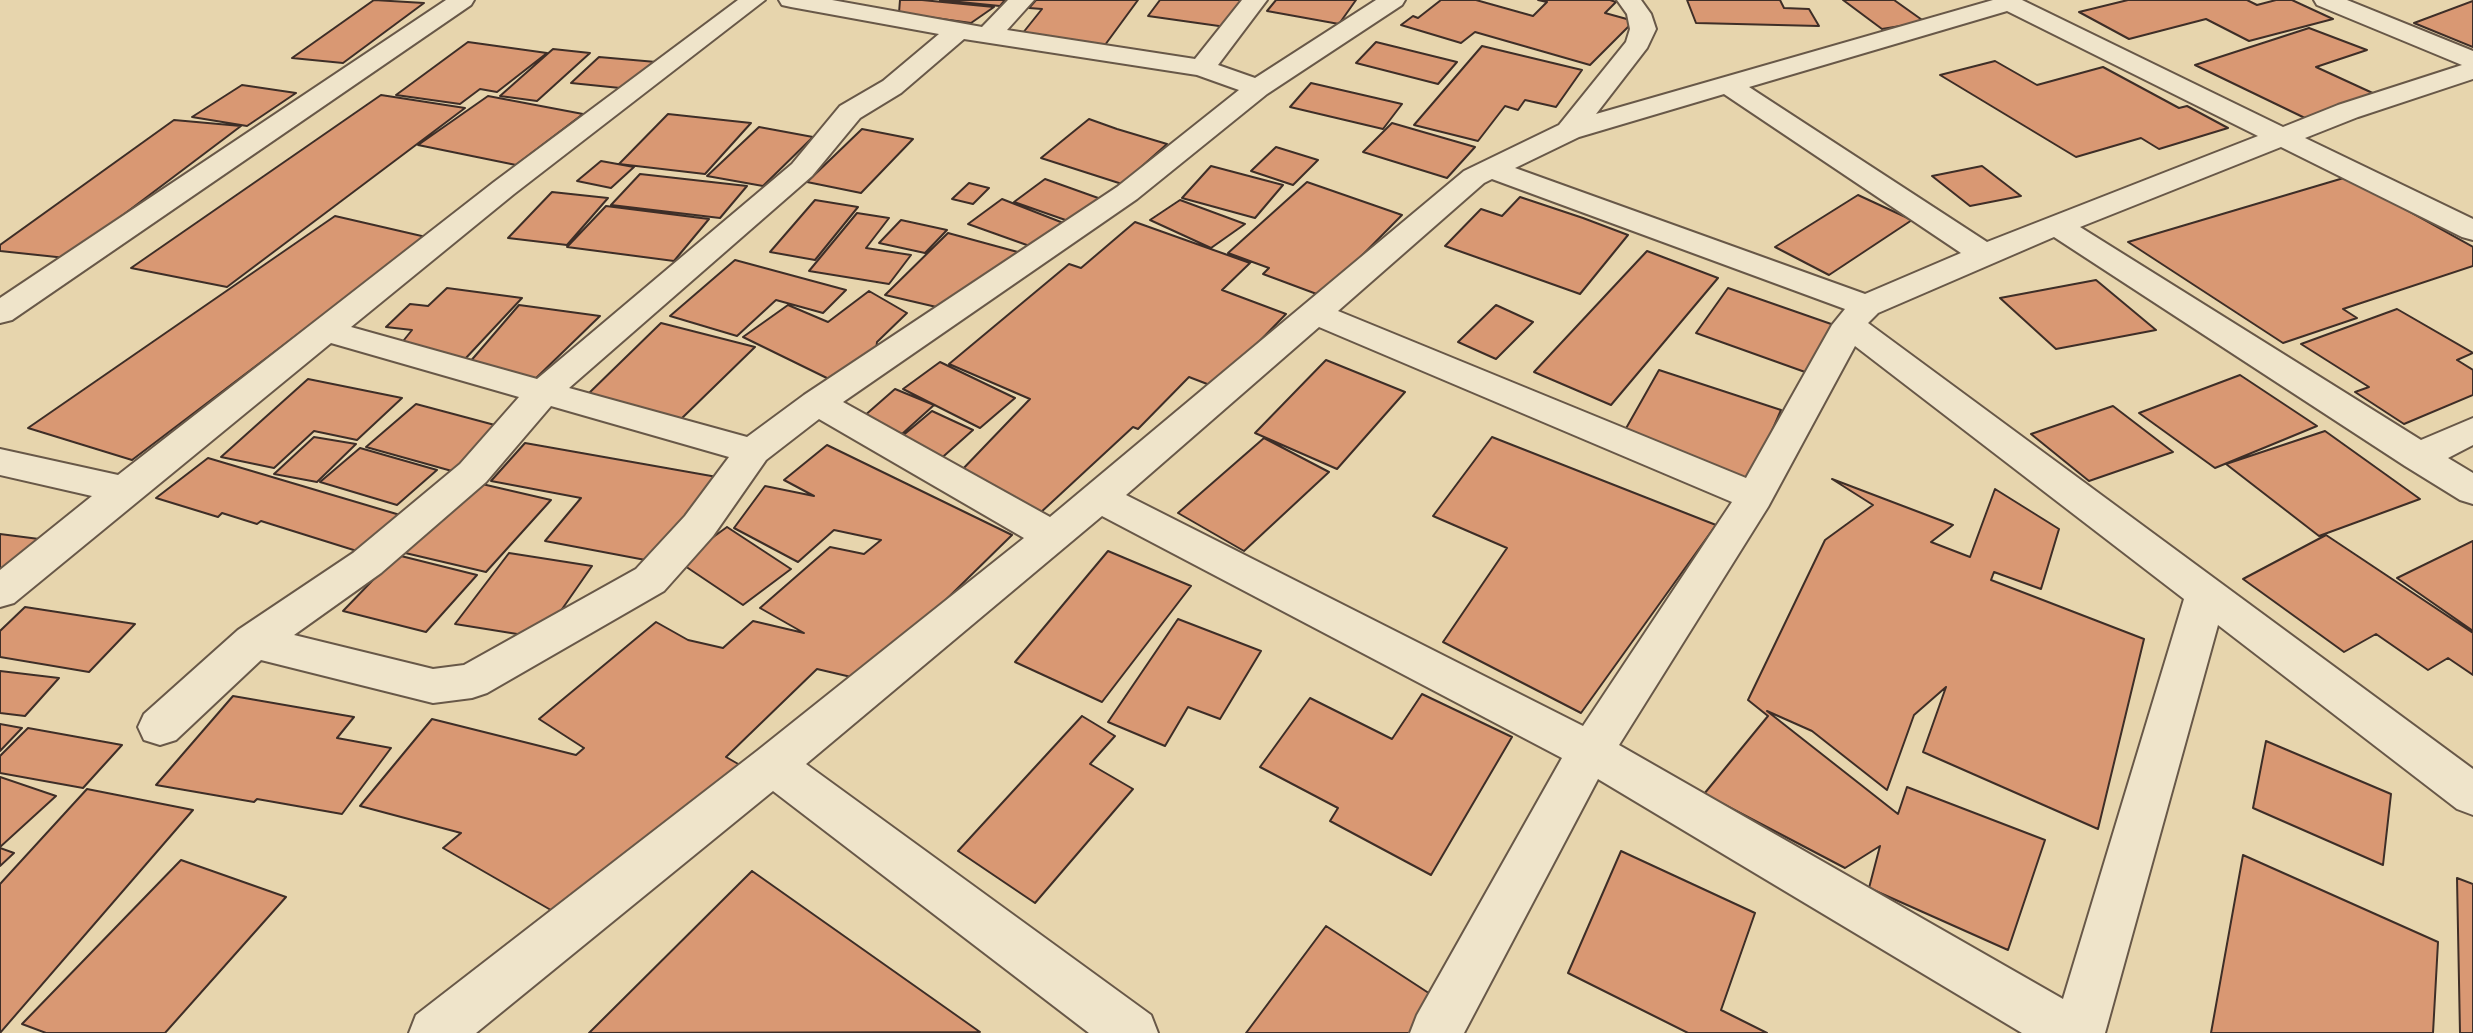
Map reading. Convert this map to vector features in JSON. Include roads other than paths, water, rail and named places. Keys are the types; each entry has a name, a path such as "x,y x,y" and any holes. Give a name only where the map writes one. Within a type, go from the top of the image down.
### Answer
{"street":[{"path":"0,313 462,0"},
{"path":"0,592 504,188 753,0"},
{"path":"791,0 974,33 1202,68 1258,88"},
{"path":"160,727 253,642 367,563 473,473 545,390 802,170 850,112 1022,0"},
{"path":"1202,68 1255,0"},
{"path":"253,642 433,686 472,681 650,580 699,526 753,451 817,403 1127,193 1258,88 1393,0"},
{"path":"1569,131 1638,43 1643,29 1639,14 1629,0"},
{"path":"2326,0 2473,60"},
{"path":"435,1033 774,765 1099,498 1474,177 1569,131 2011,1 2473,230"},
{"path":"1436,1033 1590,751 1623,705 1755,497 1858,315 1984,254 2056,225 2348,111 2473,70"},
{"path":"1726,84 1984,254"},
{"path":"1491,169 1858,315 2206,594 2473,795"},
{"path":"2056,225 2473,491"},
{"path":"1315,313 1755,497"},
{"path":"326,331 545,390 753,451"},
{"path":"817,403 1052,536"},
{"path":"2418,457 2473,430"},
{"path":"0,462 125,491"},
{"path":"1099,498 1590,751 2071,1033"},
{"path":"2079,1033 2206,594"},
{"path":"774,765 1132,1033"}]}
